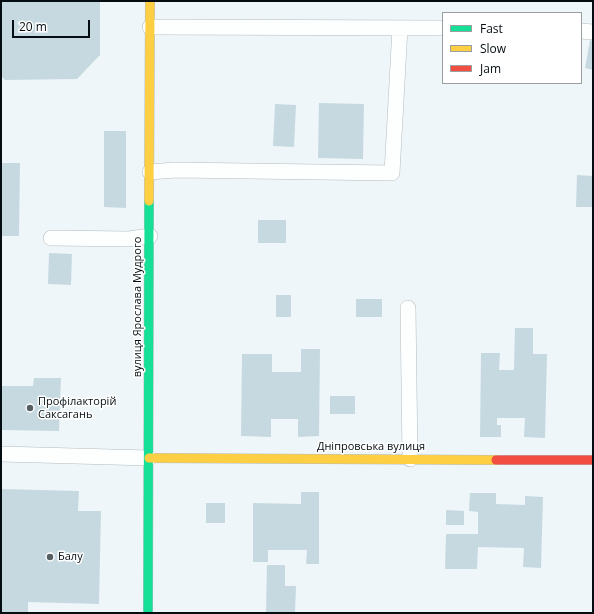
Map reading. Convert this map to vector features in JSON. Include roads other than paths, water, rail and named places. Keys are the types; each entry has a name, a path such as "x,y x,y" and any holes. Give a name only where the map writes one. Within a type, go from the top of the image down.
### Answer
{"street":[{"name":"вулиця Ярослава Мудрого","path":"148,613 150,1"},
{"name":"Дніпровська вулиця","path":"149,458 593,460"}],"lane":[{"path":"150,27 442,28"},
{"path":"150,172 175,170 392,173 400,28"},
{"path":"582,31 593,32"},
{"path":"51,238 129,239 150,236"},
{"path":"408,308 410,459"},
{"path":"1,454 149,458"}],"place":[{"name":"Профілакторій Саксагань","path":"30,408"},
{"name":"Балу","path":"50,557"}]}
